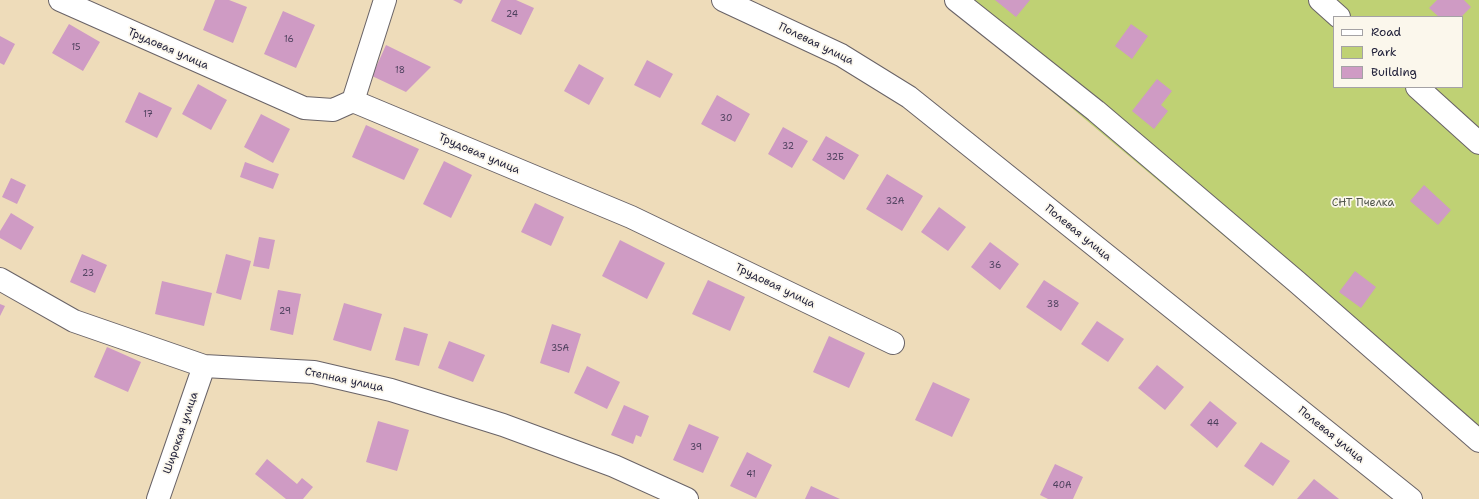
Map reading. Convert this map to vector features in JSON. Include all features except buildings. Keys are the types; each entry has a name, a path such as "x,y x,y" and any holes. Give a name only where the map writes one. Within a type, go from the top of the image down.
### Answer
{"street":[{"name":"Трудовая улица","path":"60,0 304,108 333,110 353,101 631,217 893,343"},
{"path":"353,101 385,0"},
{"name":"Полевая улица","path":"723,0 841,55 909,97 1412,499"},
{"path":"956,0 1096,111 1291,277 1479,442"},
{"path":"1320,0 1338,16"},
{"path":"1418,88 1479,143"},
{"name":"Степная улица","path":"0,279 74,321 204,366 314,372 391,390 503,425 614,466 686,499"},
{"name":"Широкая улица","path":"158,499 204,366"}],"green space":[{"name":"СНТ Пчелка","path":"948,0 1479,0 1479,450 980,31"}]}
